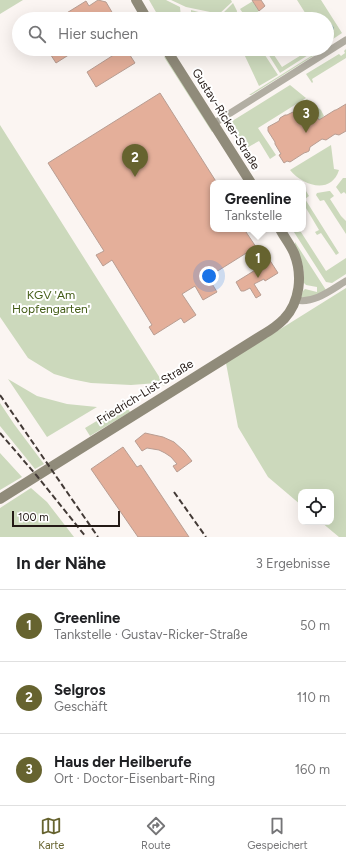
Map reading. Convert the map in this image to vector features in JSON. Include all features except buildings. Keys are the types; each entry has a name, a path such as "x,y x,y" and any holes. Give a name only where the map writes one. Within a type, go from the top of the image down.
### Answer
{"street":[{"path":"136,0 144,12"},
{"path":"334,48 346,40"},
{"name":"Gustav-Ricker-Straße","path":"170,56 249,180"},
{"path":"213,124 321,56"},
{"path":"282,232 292,250 298,265 299,285 296,300 311,300 346,281"},
{"name":"Friedrich-List-Straße","path":"0,499 272,330 287,315 296,300"}],"green space":[{"path":"0,0 23,0 0,14"},
{"path":"149,0 166,0 180,7 180,12 156,12"},
{"path":"171,0 231,0 232,2 221,12 210,12 186,7"},
{"path":"297,0 321,0 329,12 305,12"},
{"path":"253,1 259,11 242,12 240,9"},
{"path":"233,3 237,11 237,12 224,12"},
{"path":"334,20 342,33 334,38"},
{"path":"346,49 346,58 312,79 312,83 306,74 339,54 341,56 345,53 344,51"},
{"path":"245,56 266,56 278,75 259,86"},
{"path":"269,56 275,56 282,67 300,56 307,56 280,73"},
{"path":"311,56 313,56 251,95 249,95"},
{"path":"164,57 167,58 213,131 212,132"},
{"path":"290,85 306,98 258,128 276,155 270,159 259,141 243,150 227,126 229,123"},
{"path":"307,99 321,110 324,116 319,121 314,111 310,110 303,114 297,105"},
{"name":"KGV 'Am Hopfengarten'","path":"0,125 165,386 157,383 131,385 91,383 54,374 28,358 0,317"},
{"path":"331,145 334,169 339,170 335,178 330,183 316,185 309,184 306,182 306,180 302,180 290,170"},
{"path":"343,178 346,178 346,194 344,192 341,194 336,187"},
{"path":"306,191 309,196 306,198"},
{"path":"330,191 334,196 330,199 346,221 346,234 324,200 320,201 316,195 317,193"},
{"path":"306,201 339,253 336,255 321,233 317,235 315,232 319,230 306,208"},
{"path":"294,232 301,232 326,271 346,258 346,274 332,283 326,282"},
{"path":"295,242 326,290 318,297 300,300 305,289 317,292 317,287 306,285 304,283 303,266"},
{"path":"346,288 346,537 339,537 325,525 334,525 334,489 298,489 298,502 268,477 238,427 226,363"},
{"path":"8,379 37,396 67,404 97,407 47,437"},
{"path":"0,403 44,464 35,469 0,426"},
{"path":"125,404 130,412 90,436 85,428"},
{"path":"0,453 22,477 0,490"},
{"path":"31,488 47,502 74,537 0,537 0,508"}],"railway":[{"path":"0,395 98,537"},
{"path":"0,433 86,537"},
{"path":"174,492 206,537"}],"place":[{"name":"Haus der Heilberufe","path":"306,133"},
{"name":"Selgros","path":"135,177"},
{"name":"Greenline","path":"258,278"}]}
